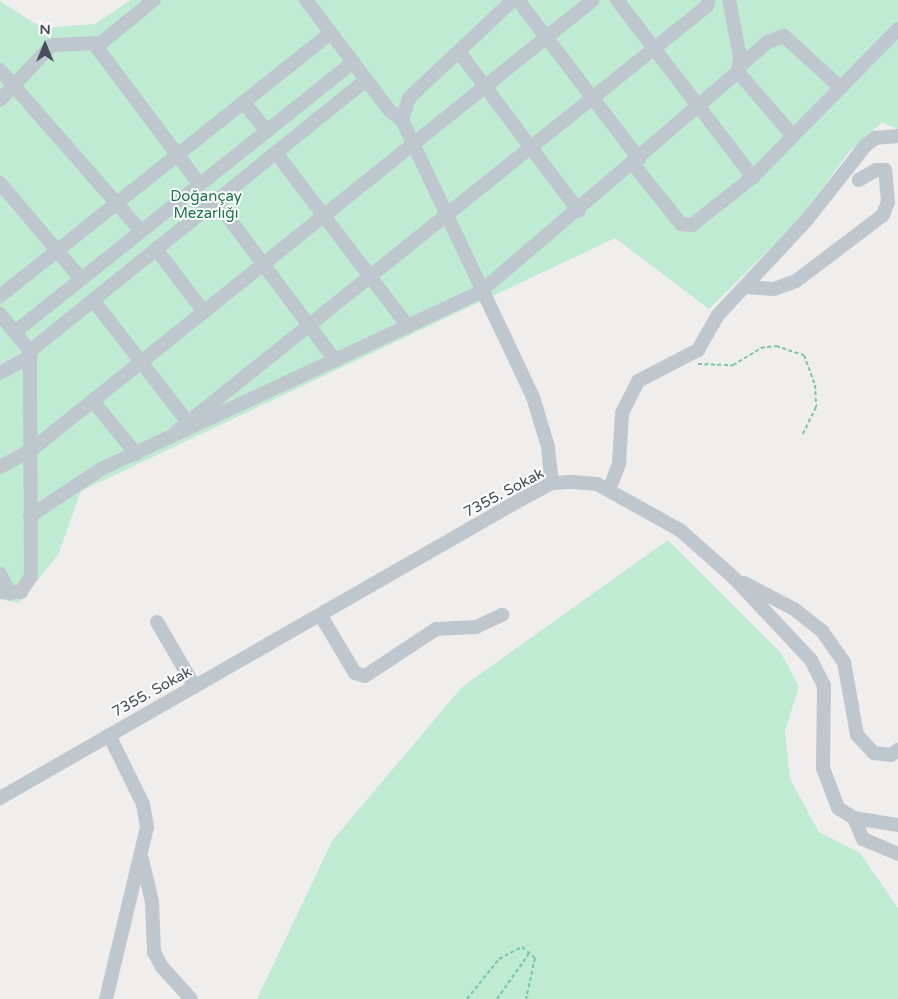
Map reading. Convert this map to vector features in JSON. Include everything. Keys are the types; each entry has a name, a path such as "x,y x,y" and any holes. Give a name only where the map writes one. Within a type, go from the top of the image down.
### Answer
{"street":[{"path":"0,100 52,44 96,45 154,0"},
{"path":"306,0 366,80 402,120 480,292 532,397 548,447 552,483"},
{"path":"402,120 409,98 514,0"},
{"path":"518,0 686,226 753,177 898,29"},
{"path":"0,467 30,451 593,0"},
{"path":"617,0 753,177"},
{"path":"164,442 187,421 707,6 708,0"},
{"path":"729,0 739,69 793,136"},
{"path":"0,296 331,33"},
{"path":"30,516 101,469 164,442 480,292 579,211 699,106 768,42 784,36 841,88"},
{"path":"96,45 200,185"},
{"path":"459,52 579,211"},
{"path":"15,332 353,62"},
{"path":"0,70 118,202 141,232"},
{"path":"0,373 30,354 93,300 366,80"},
{"path":"243,102 267,131"},
{"path":"609,490 620,464 622,413 627,400 648,373 698,350 718,315 806,221 865,146 875,138 898,136"},
{"path":"276,153 408,326"},
{"path":"745,287 774,289 796,281 883,215 888,202 885,170 876,170 859,180"},
{"path":"0,183 58,249 81,279"},
{"path":"216,201 335,360"},
{"path":"156,249 204,312"},
{"path":"93,300 187,421"},
{"path":"0,314 30,354 31,576 21,592 5,593 0,574"},
{"path":"93,401 136,454"},
{"name":"7355. Sokak","path":"0,798 552,483 597,484 680,530 734,578 811,660 824,685 823,768 838,808 854,818"},
{"path":"734,578 794,609 822,631 844,662 857,735 874,753 891,755 898,750"},
{"path":"321,616 355,673 365,676 436,628 476,627 502,615"},
{"path":"157,622 195,687"},
{"path":"106,999 142,856 147,827 143,804 109,735"},
{"path":"854,818 898,825"},
{"path":"854,818 863,839 898,854"},
{"path":"142,856 152,902 154,952 162,967 191,999"}],"path":[{"path":"673,361 733,365 761,348 776,346 804,355 815,385 816,407 802,436"},
{"path":"468,999 508,951 522,946 531,951"},
{"path":"497,999 531,951"},
{"path":"526,999 534,967 531,951"}],"green space":[{"name":"Doğançay Mezarlığı","path":"131,0 898,0 898,129 882,122 848,153 800,219 709,309 615,238 81,491 58,555 19,603 0,599 0,1 42,28 95,24"},
{"path":"668,540 781,653 799,687 785,731 790,779 819,832 860,853 898,908 898,999 257,999 332,841 462,687"}]}
